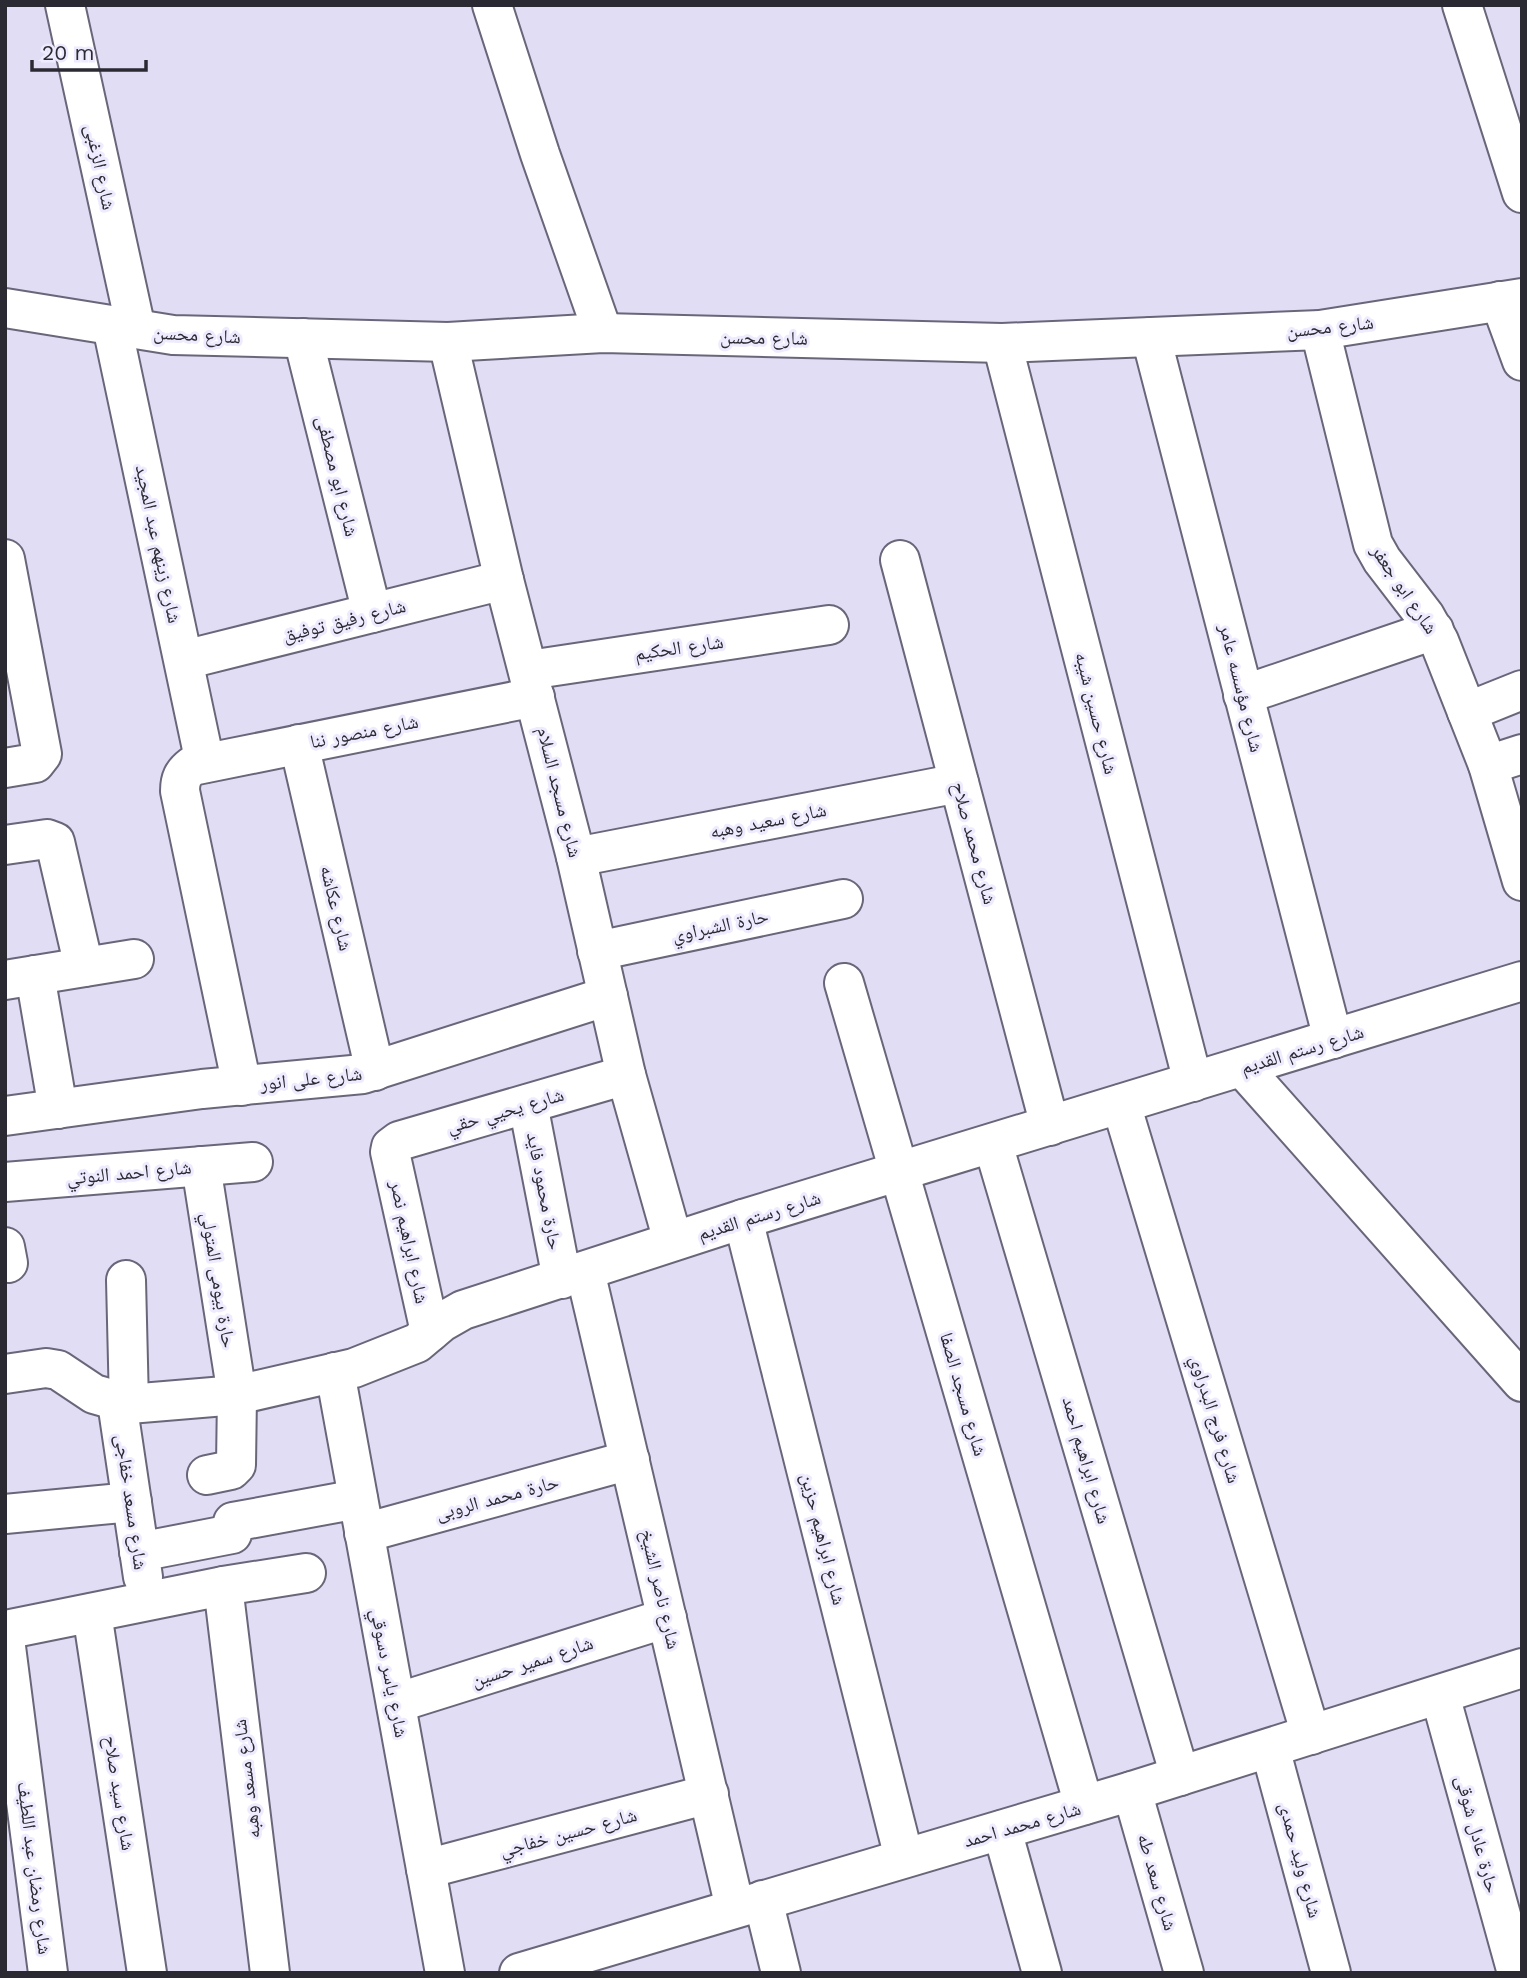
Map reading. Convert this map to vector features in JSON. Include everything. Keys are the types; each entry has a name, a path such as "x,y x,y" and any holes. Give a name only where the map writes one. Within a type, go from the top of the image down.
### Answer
{"street":[{"name":"شارع الزغبى","path":"65,5 124,327"},
{"path":"492,5 540,154 603,334"},
{"path":"1462,5 1522,193"},
{"name":"شارع محسن","path":"5,308 173,335 448,342 603,334 1002,343 1320,330 1511,300"},
{"path":"1511,300 1522,361"},
{"name":"شارع زينهم عبد المجيد","path":"124,327 184,660 198,764"},
{"name":"شارع ابو جعفر","path":"1320,330 1373,544 1433,630 1467,712 1505,760 1520,867"},
{"name":"شارع مؤسسه عامر","path":"1151,337 1333,1039"},
{"name":"شارع ابو مصطفى","path":"303,338 372,613"},
{"name":"شارع مسجد السلام","path":"448,342 504,580 576,857 626,1075 673,1241"},
{"name":"شارع حسين شيبه","path":"1002,343 1193,1082"},
{"path":"5,559 42,754 35,762 5,768"},
{"name":"شارع محمد صلاح","path":"900,560 1049,1126"},
{"name":"شارع رفيق توفيق","path":"184,660 504,580"},
{"name":"شارع الحكيم","path":"532,683 829,625"},
{"path":"1243,695 1433,630"},
{"name":"شارع منصور ننا","path":"198,764 299,744 532,683"},
{"path":"1467,712 1522,690"},
{"name":"شارع عكاشه","path":"299,744 374,1071"},
{"path":"198,764 185,772 180,781 180,791 242,1086"},
{"name":"شارع سعيد وهبه","path":"576,857 959,783"},
{"path":"5,845 50,839 57,845 84,967"},
{"name":"حارة الشبراوي","path":"597,951 843,899"},
{"path":"58,1109 20,978 134,959"},
{"name":"شارع رستم القديم","path":"5,1374 46,1368 58,1370 94,1394 123,1403 237,1395 354,1368 417,1343 463,1310 743,1219 1522,981"},
{"name":"شارع مسجد الصفا","path":"844,983 1084,1805"},
{"name":"شارع على انور","path":"5,1116 202,1089 374,1071 608,996"},
{"path":"1242,1067 1522,1382"},
{"name":"شارع يحيي حقي","path":"390,1152 391,1147 399,1141 626,1075"},
{"name":"حارة محمود فايد","path":"528,1104 574,1275"},
{"name":"شارع فرج البدراوي","path":"1121,1104 1311,1735"},
{"name":"شارع ابراهيم احمد","path":"993,1144 1180,1776"},
{"name":"شارع ابراهيم نصر","path":"390,1152 430,1332"},
{"name":"شارع احمد النوتي","path":"5,1182 254,1162"},
{"name":"حارة بيومى المتولي","path":"201,1166 237,1395 236,1465 231,1470 207,1475"},
{"name":"شارع ابراهيم حزين","path":"743,1219 904,1858"},
{"name":"شارع ناصر الشيخ","path":"574,1275 630,1460 709,1794 749,1904 781,1973"},
{"name":"شارع مسعد خفاجى","path":"126,1280 123,1403 132,1502 147,1602"},
{"name":"شارع ياسر دسوقي","path":"335,1372 445,1973"},
{"name":"حارة محمد الروبى","path":"139,1552 232,1534 233,1522 361,1516 630,1460"},
{"path":"5,1514 132,1502"},
{"path":"5,1630 222,1586 306,1573"},
{"name":"شارع مسعد وهبه","path":"222,1586 270,1973"},
{"name":"شارع سيد صلاح","path":"92,1612 147,1973"},
{"name":"شارع سمير حسين","path":"396,1703 667,1618"},
{"name":"شارع رمضان عبد اللطيف","path":"5,1639 44,1972"},
{"name":"شارع محمد احمد","path":"519,1973 1132,1791 1521,1670"},
{"name":"حارة عادل شوقى","path":"1440,1695 1517,1973"},
{"name":"شارع وليد حمدى","path":"1270,1748 1332,1973"},
{"name":"شارع سعد طه","path":"1132,1791 1184,1973"},
{"name":"شارع حسين خفاجي","path":"426,1869 709,1794"},
{"path":"1002,1830 1042,1973"}]}
